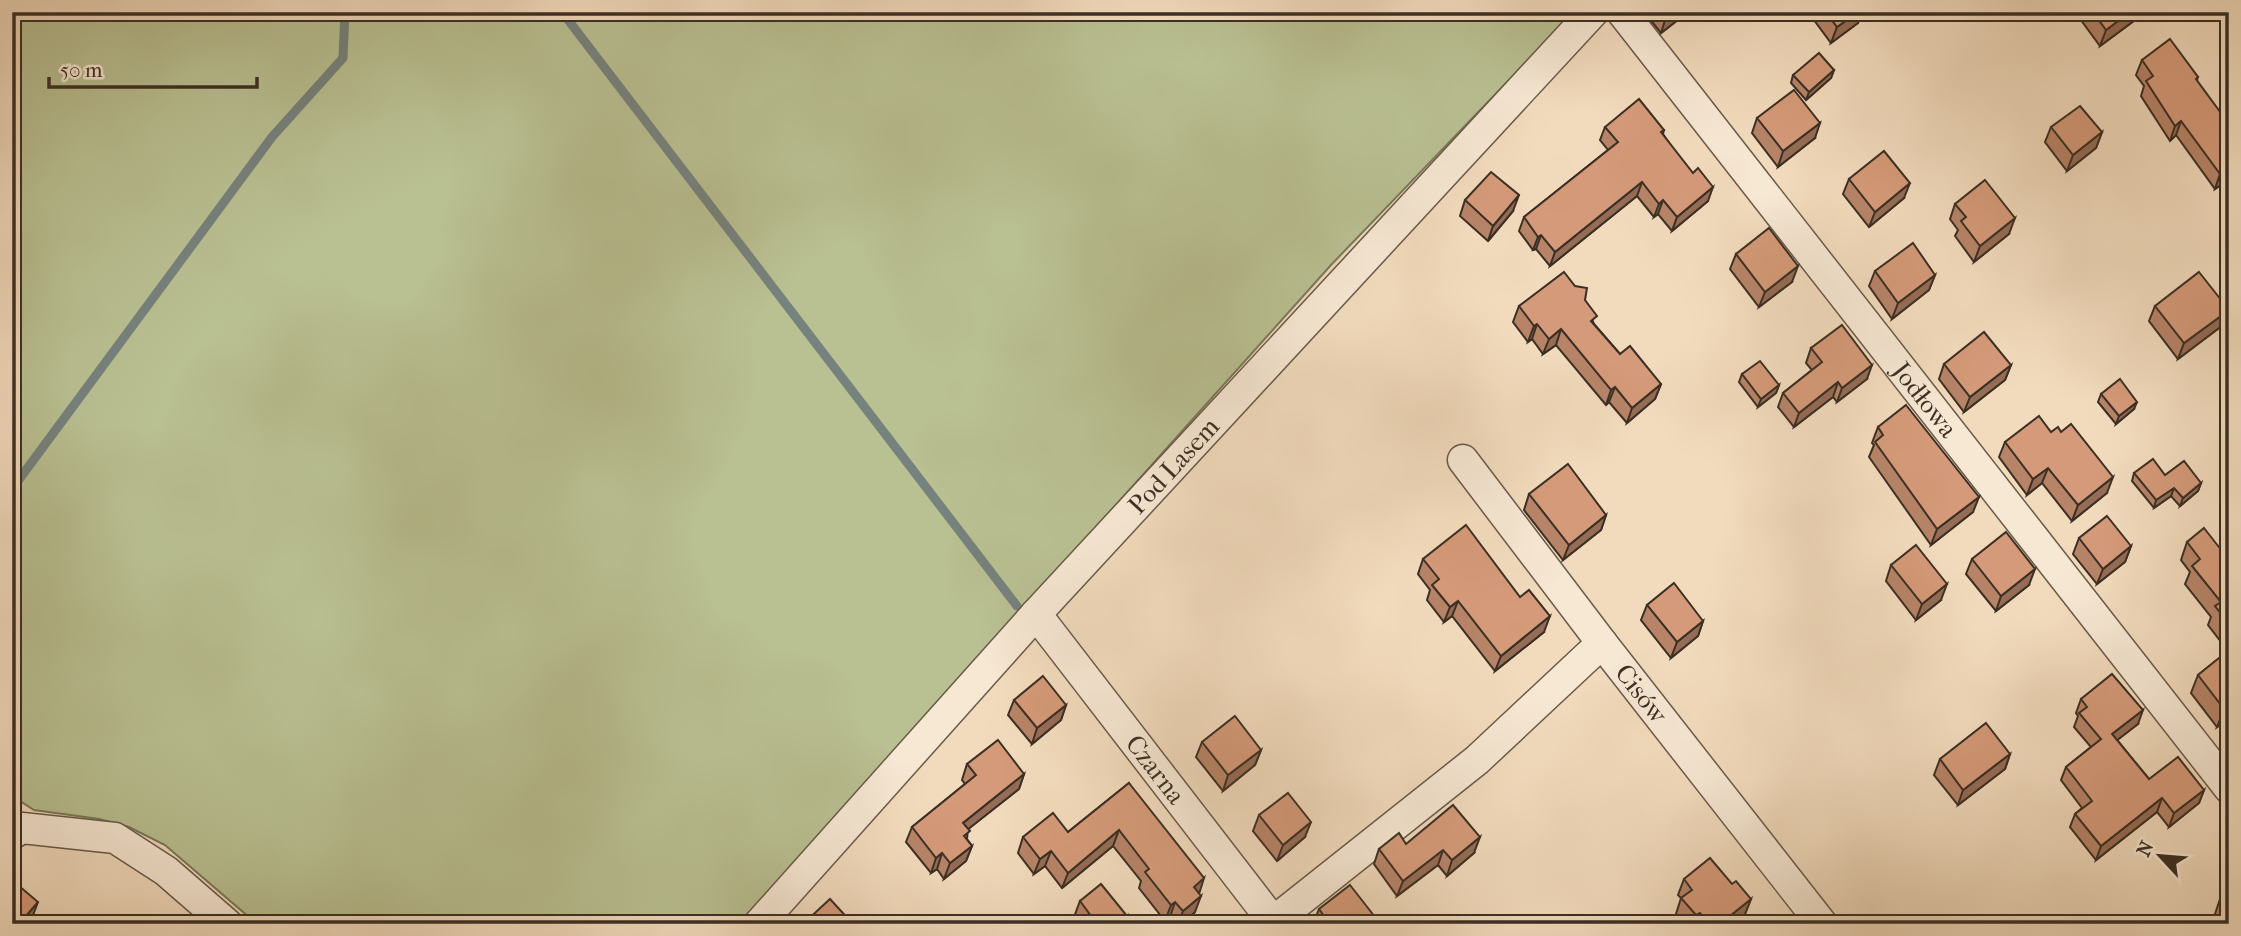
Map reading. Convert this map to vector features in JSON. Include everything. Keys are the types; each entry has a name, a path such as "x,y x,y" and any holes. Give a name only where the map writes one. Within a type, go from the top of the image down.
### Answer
{"street":[{"name":"Pod Lasem","path":"759,924 1036,614 1593,12"},
{"name":"Jodłowa","path":"1622,12 2229,788"},
{"name":"Cisów","path":"1463,460 1822,924"},
{"name":"Czarna","path":"1036,614 1274,923"},
{"path":"1274,923 1478,760 1602,643"},
{"path":"12,834 22,828 115,838 166,871 227,924"}],"green space":[{"path":"12,12 1562,12 1562,25 1331,265 740,924 257,924 165,845 129,827 99,819 34,810 20,801 12,791"}],"building":[{"path":"1826,12 1858,12 1837,27"},
{"path":"2093,12 2130,12 2106,30"},
{"path":"2170,39 2229,124 2229,168 2220,174 2181,121 2175,126 2146,81 2153,76 2142,60"},
{"path":"1819,53 1834,70 1809,92 1793,75"},
{"path":"1794,90 1820,123 1783,151 1757,118"},
{"path":"1639,99 1693,173 1698,168 1713,187 1677,217 1663,200 1659,204 1642,182 1555,252 1541,235 1538,237 1524,217 1618,142 1605,127"},
{"path":"2080,106 2102,132 2073,155 2051,127"},
{"path":"1884,151 1910,183 1875,212 1849,179"},
{"path":"1491,172 1519,195 1493,226 1465,200"},
{"path":"1985,180 2015,218 1980,246 1961,221 1966,217 1955,204"},
{"path":"1769,228 1798,266 1765,292 1736,254"},
{"path":"1913,243 1935,275 1898,303 1875,271"},
{"path":"1564,272 1575,286 1587,288 1585,300 1597,316 1591,321 1620,354 1630,346 1661,384 1632,408 1615,387 1611,390 1561,329 1549,339 1537,324 1534,326 1519,306"},
{"path":"2199,272 2229,310 2184,343 2155,306"},
{"path":"1842,325 1872,365 1842,388 1838,382 1799,413 1783,393 1822,362 1811,348"},
{"path":"1984,332 2011,365 1970,397 1944,364"},
{"path":"1760,361 1779,385 1761,399 1742,374"},
{"path":"2120,379 2137,402 2119,416 2101,394"},
{"path":"1906,405 1979,497 1937,529 1875,442 1883,435 1878,427"},
{"path":"2039,416 2051,432 2058,427 2061,432 2071,424 2113,477 2078,505 2048,468 2033,479 2005,442"},
{"path":"2153,459 2165,475 2184,461 2201,483 2183,498 2174,488 2156,500 2134,473"},
{"path":"1568,464 1606,515 1569,545 1529,494"},
{"path":"2107,516 2131,546 2103,569 2079,538"},
{"path":"1466,525 1520,597 1529,590 1550,616 1501,656 1458,601 1450,607 1432,585 1439,579 1423,559"},
{"path":"2204,528 2229,560 2229,624 2215,606 2221,602 2192,566 2200,559 2187,542"},
{"path":"2006,532 2035,569 2001,596 1972,559"},
{"path":"1916,545 1947,584 1922,604 1891,565"},
{"path":"1674,583 1703,621 1677,642 1647,605"},
{"path":"2229,650 2229,705 2224,709 2198,675"},
{"path":"2112,674 2143,710 2112,734 2149,779 2178,757 2204,790 2174,813 2162,798 2101,846 2075,814 2092,801 2066,767 2101,739 2079,713 2087,707 2081,699"},
{"path":"1043,676 1066,705 1037,728 1014,700"},
{"path":"1235,716 1261,750 1228,775 1202,742"},
{"path":"1986,723 2010,754 1963,790 1940,759"},
{"path":"998,740 1024,774 963,823 970,831 964,836 972,846 950,863 942,853 936,858 912,827 976,775 967,764"},
{"path":"1129,783 1204,878 1194,887 1201,896 1183,911 1175,902 1171,905 1145,872 1149,869 1119,830 1068,873 1051,851 1040,859 1023,837 1053,813 1068,832"},
{"path":"1288,793 1311,822 1283,845 1259,815"},
{"path":"1453,805 1480,837 1452,860 1443,850 1403,881 1379,849 1399,833 1406,844"},
{"path":"1710,858 1732,884 1736,881 1751,899 1720,924 1709,924 1700,913 1696,915 1681,898 1692,890 1684,879"},
{"path":"12,880 38,902 19,924 12,924"},
{"path":"1101,884 1127,916 1119,924 1097,924 1080,901"},
{"path":"1350,885 1375,917 1366,924 1330,924 1319,909"},
{"path":"2229,887 2229,901 2222,893"},
{"path":"830,899 853,924 803,924"},
{"path":"1963,917 1969,924 1954,924"}],"waterway":[{"path":"12,489 272,137 343,58 345,12"},
{"path":"562,12 1017,606"}]}
